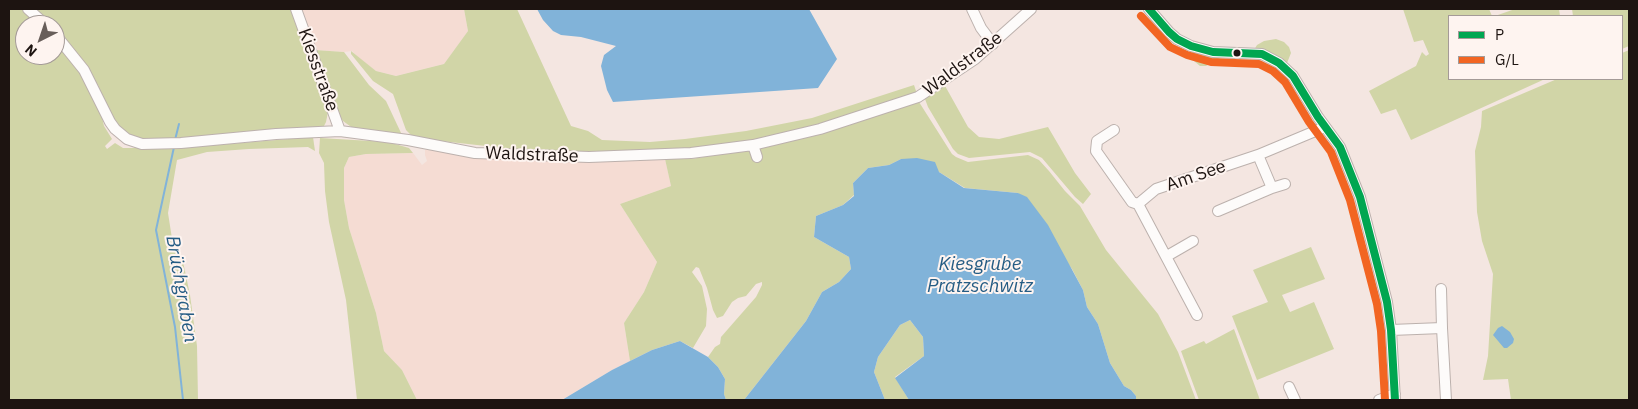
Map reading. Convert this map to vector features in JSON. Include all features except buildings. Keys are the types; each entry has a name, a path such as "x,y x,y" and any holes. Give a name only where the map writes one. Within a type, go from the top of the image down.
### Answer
{"street":[{"name":"Kiesstraße","path":"296,9 340,131"},
{"path":"972,9 981,28 994,44"},
{"name":"Waldstraße","path":"65,46 84,70 115,129 127,139 142,144 340,131 408,140 475,153 589,157 691,153 753,145 820,129 918,97 943,82 994,44 1031,9"},
{"path":"1149,9 1169,32 1191,46 1213,52 1262,54 1279,62 1293,76 1340,147 1360,197 1378,262 1391,330 1395,397 1379,400"},
{"name":"Am See","path":"1138,204 1156,189 1258,155 1325,127"},
{"path":"1114,130 1097,141 1096,150 1132,202 1138,204 1197,315"},
{"path":"753,145 757,157"},
{"path":"1258,155 1272,188"},
{"path":"1218,211 1285,184"},
{"path":"1167,256 1193,241"},
{"path":"1441,289 1446,400"},
{"path":"1391,330 1442,328"},
{"path":"1289,386 1295,400"}],"shaded area":[{"path":"300,9 464,9 468,31 444,64 396,76 376,71 358,58 352,51 315,50"},
{"path":"429,148 591,161 665,159 671,186 620,204 657,262 644,292 624,323 630,361 562,400 417,400 402,370 384,351 376,313 349,228 344,200 344,168 349,157 366,154 413,153 422,165 427,161 425,150"}],"green space":[{"path":"9,9 22,9 29,15 15,15 15,65 65,65 65,52 81,72 102,117 104,126 112,139 105,146 107,149 115,143 123,148 179,148 313,137 315,151 308,147 249,149 207,152 177,160 168,213 173,245 182,257 190,295 197,346 198,400 9,400"},
{"path":"34,9 292,9 328,112 326,122 324,126 317,128 279,128 181,140 144,139 130,136 121,130 109,113 98,85 65,39 65,15 41,15"},
{"path":"464,9 517,9 571,126 588,131 602,140 650,142 746,131 812,118 914,85 917,94 862,113 753,141 691,150 586,153 531,151 441,141 411,135 406,130 393,94 373,81 351,54 351,51 376,71 396,76 444,64 468,31"},
{"path":"1403,9 1489,9 1492,15 1448,15 1448,80 1543,80 1411,140 1396,109 1381,114 1369,91 1416,66 1422,52 1426,56 1429,54 1423,40 1414,42"},
{"path":"1515,9 1559,9 1560,15 1498,15"},
{"path":"1572,9 1629,9 1629,46 1623,49 1623,15 1573,15"},
{"path":"1276,39 1284,42 1289,47 1291,53 1287,63 1281,59 1254,50 1257,45 1264,41"},
{"path":"315,50 344,52 369,85 386,101 402,135 354,129 343,121 338,113"},
{"path":"1629,50 1629,400 1511,400 1508,379 1483,380 1488,356 1493,274 1482,241 1477,212 1475,151 1481,127 1482,111 1555,80 1623,80 1623,53"},
{"path":"1192,51 1220,56 1220,58 1206,66 1200,66 1194,61"},
{"path":"944,84 968,127 979,137 999,139 1048,127 1075,173 1091,194 1083,204 1042,158 1030,152 969,158 958,154 953,149 925,99"},
{"path":"919,102 952,154 956,157 968,162 1028,155 1039,160 1080,206 1106,250 1158,314 1178,352 1196,400 1136,400 1136,396 1124,386 1110,363 1098,324 1087,307 1083,290 1072,269 1018,193 965,188 939,172 901,159 889,165 868,168 853,183 854,195 843,205 816,216 814,237 849,257 851,269 839,282 822,292 806,321 744,400 726,400 724,394 725,379 718,367 708,357 715,347 720,344 721,337 756,297 762,282 756,284 746,296 732,302 723,316 717,318 699,268 696,267 692,272 702,286 707,309 706,326 693,348 680,341 652,350 630,361 624,323 644,292 657,262 620,204 671,186 665,159 691,159 760,148 818,135"},
{"path":"320,138 388,142 409,148 413,153 366,154 349,157 344,168 344,200 349,228 376,313 384,351 402,370 417,400 357,400 346,300 329,222 324,163 319,153"},
{"path":"1311,247 1325,279 1282,295 1290,312 1314,302 1334,349 1257,380 1232,316 1268,302 1253,270"},
{"path":"910,320 923,337 924,356 895,377 909,400 885,400 874,372 878,357 900,325"},
{"path":"1234,329 1260,400 1199,400 1181,351 1204,341 1206,344"}],"water":[{"path":"537,9 809,9 837,59 818,88 613,102 607,90 601,66 604,55 616,46 581,37 561,35 553,31 543,20"},
{"name":"Kiesgrube Pratzschwitz","path":"917,158 935,162 939,172 964,188 1018,193 1027,197 1048,225 1083,290 1087,307 1098,324 1110,363 1124,386 1136,396 1136,400 909,400 895,378 924,356 923,337 910,320 900,325 878,357 874,372 885,400 744,400 806,321 822,292 839,282 851,269 849,257 814,237 816,216 843,205 854,196 853,183 868,168 889,165 901,159"},
{"path":"1502,326 1510,332 1514,339 1513,343 1507,348 1504,348 1493,335"},
{"path":"680,341 708,357 718,367 725,379 724,394 726,400 562,400 612,370 652,350"}],"waterway":[{"name":"Brüchgraben","path":"175,140 179,124"},
{"name":"Brüchgraben","path":"174,147 156,230 175,327 183,400"}],"transit line":[{"name":"P","path":"1149,9 1169,32 1177,39 1191,46 1213,52 1262,54 1279,63 1293,76 1318,117 1340,147 1360,197 1387,302 1391,330 1395,400"},
{"name":"G/L","path":"1141,16 1170,47 1187,55 1211,62 1259,64 1273,71 1285,82 1309,122 1331,152 1350,200 1377,304 1381,331 1385,400"}]}
